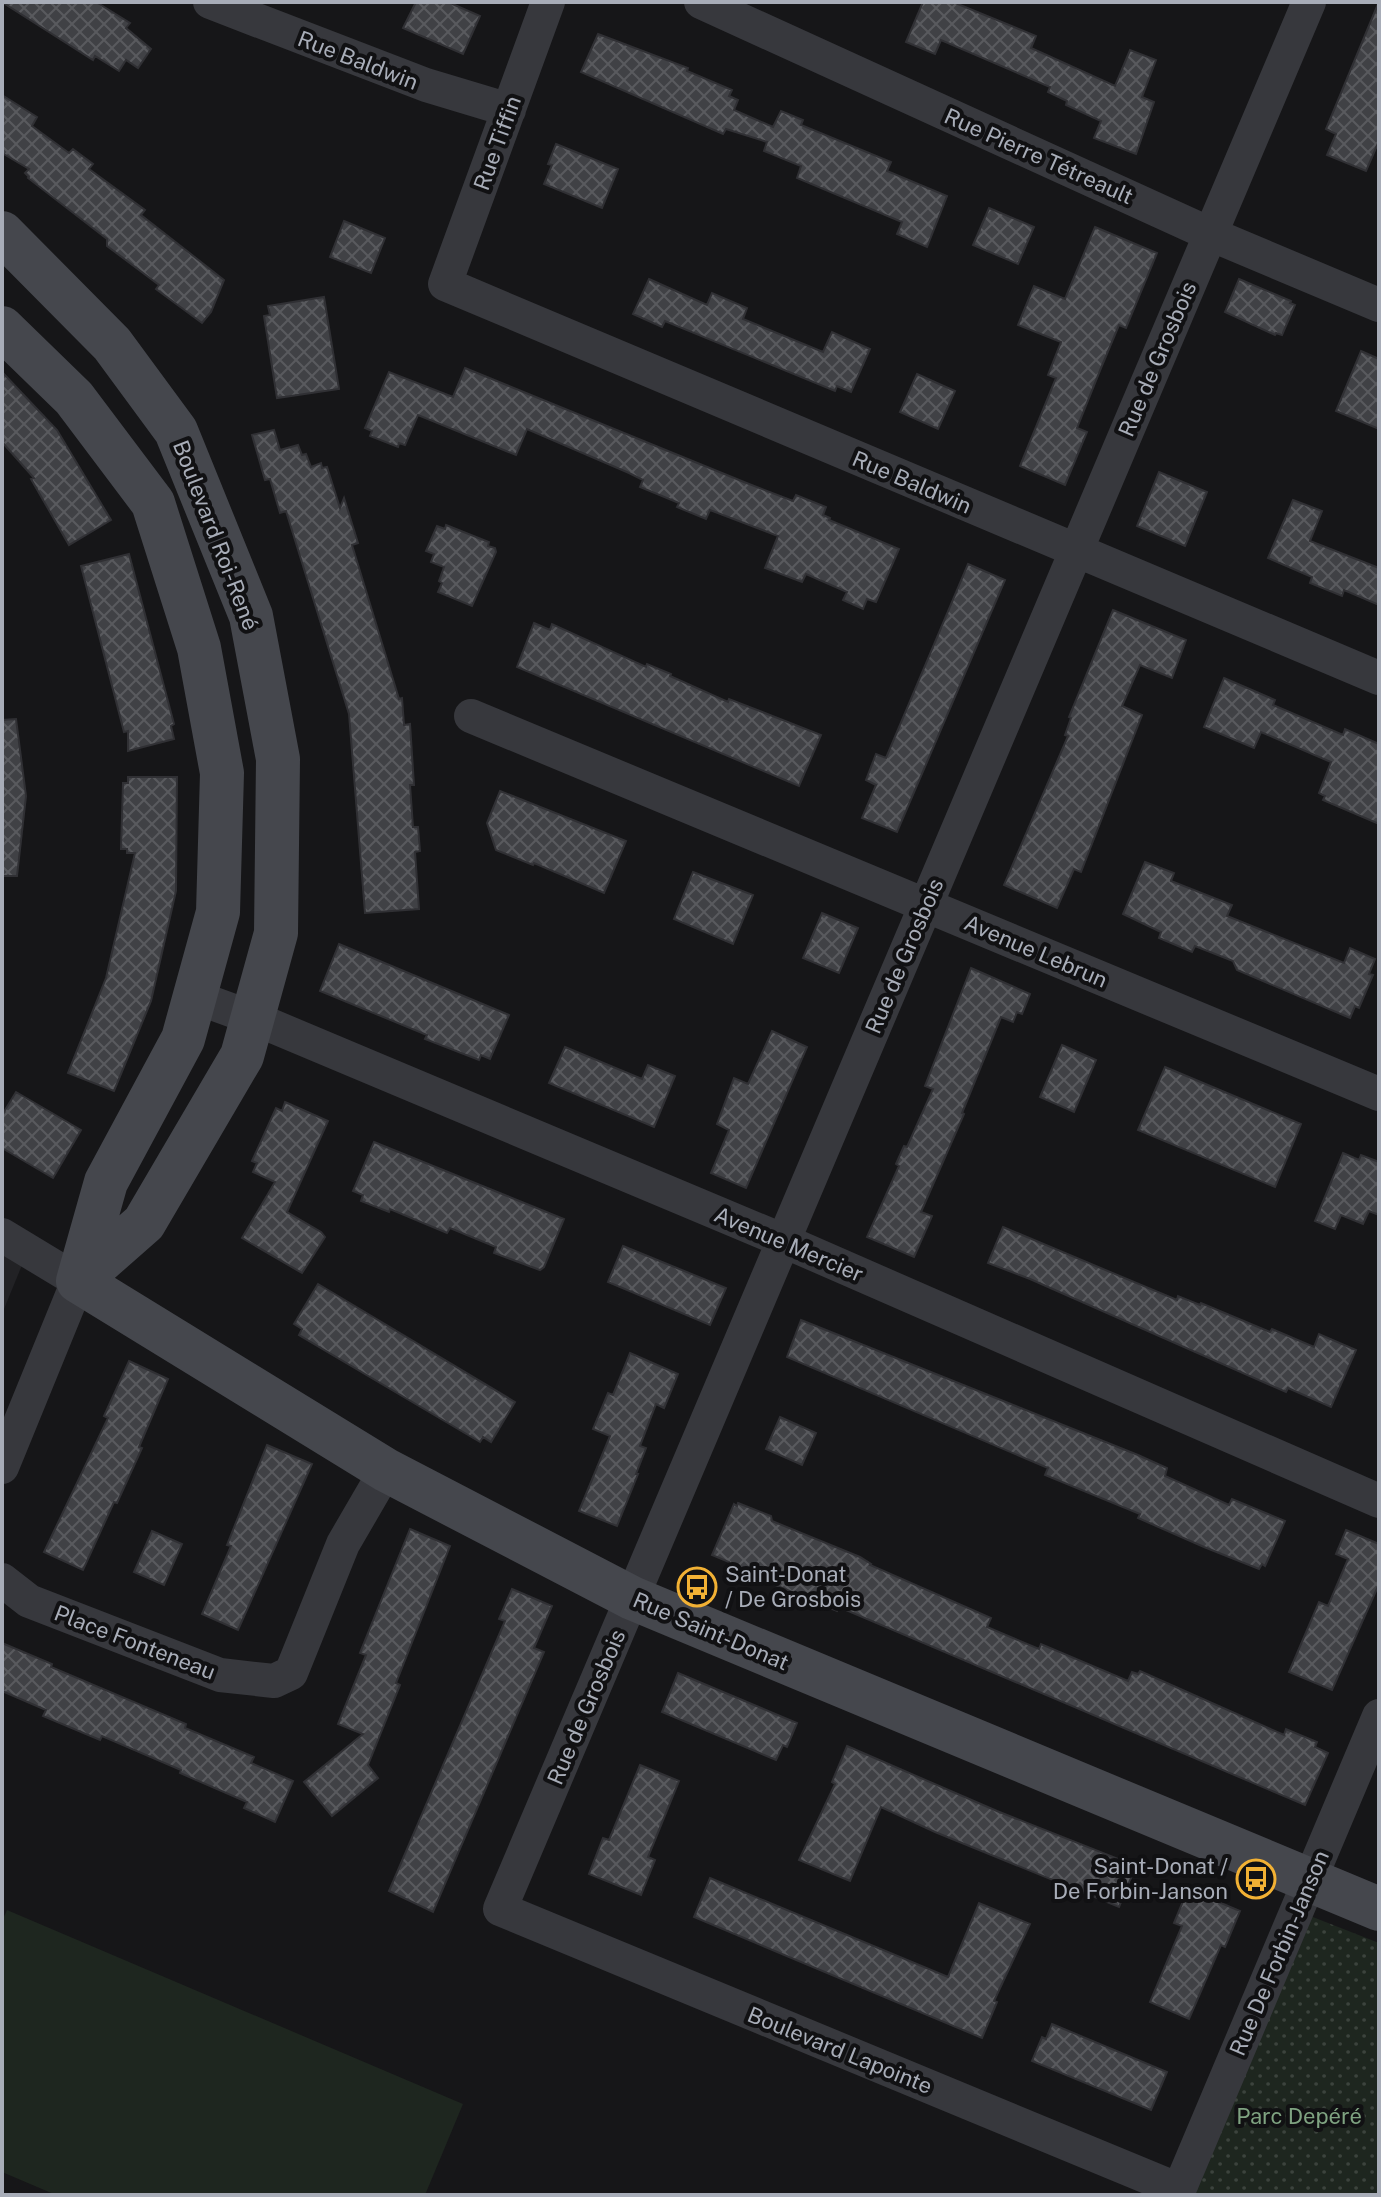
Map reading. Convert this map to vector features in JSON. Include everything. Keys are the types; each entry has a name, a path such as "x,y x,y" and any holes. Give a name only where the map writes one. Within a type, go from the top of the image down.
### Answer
{"street":[{"name":"Rue Baldwin","path":"210,2 426,85 509,110"},
{"name":"Rue Tiffin","path":"445,284 548,2"},
{"name":"Rue Pierre Tétreault","path":"701,2 1210,234 1379,305"},
{"name":"Rue de Grosbois","path":"500,1909 1309,2"},
{"name":"Boulevard Roi-René","path":"2,233 112,344 176,431 251,616 278,759 276,933 242,1056 144,1223 78,1281"},
{"name":"Rue Baldwin","path":"445,284 1379,678"},
{"path":"2,328 74,398 153,503 199,648 222,773 218,912 183,1039 106,1182 78,1281 2,1467"},
{"name":"Avenue Lebrun","path":"471,716 1379,1094"},
{"name":"Avenue Mercier","path":"195,997 253,1018 784,1241 1379,1501"},
{"path":"2,1235 78,1281"},
{"name":"Rue Saint-Donat","path":"78,1281 386,1470 632,1598 1379,1909"},
{"name":"Place Fonteneau","path":"2,1580 29,1601 220,1675 274,1681 291,1673 343,1544 386,1470"},
{"name":"Rue De Forbin-Janson","path":"1179,2190 1379,1716"},
{"name":"Boulevard Lapointe","path":"500,1909 1179,2190"}],"shaded area":[{"path":"2,1252 22,1265 2,1314"}],"green space":[{"path":"7,1910 463,2104 425,2195 56,2195 2,2172 2,1921"},
{"name":"Parc Depéré","path":"1300,1912 1379,1943 1379,2195 1181,2195"}],"building":[{"path":"2,2 96,2 130,23 126,28 151,49 138,68 126,60 119,71 95,56 93,60"},
{"path":"416,2 448,2 480,16 463,54 403,28"},
{"path":"923,2 953,2 1036,36 1031,48 1115,86 1130,50 1156,60 1142,97 1154,102 1136,154 1094,138 1101,121 1066,105 1067,101 1048,92 1050,87 941,40 935,54 906,42"},
{"path":"1378,4 1379,141 1366,171 1327,155 1336,134 1326,129"},
{"path":"598,34 688,68 687,71 732,90 729,96 738,100 734,110 773,127 781,111 803,120 801,125 891,162 887,171 947,196 927,247 897,234 902,222 797,178 801,166 764,151 767,142 726,129 723,134 581,72"},
{"path":"2,95 37,117 32,126 69,153 73,149 93,164 89,169 145,210 141,215 224,280 211,312 202,323 156,289 159,285 107,246 107,239 28,178 25,173 29,169 2,153"},
{"path":"556,144 618,169 602,208 544,184"},
{"path":"989,208 1034,227 1018,264 973,245"},
{"path":"344,221 385,238 371,273 330,257"},
{"path":"1095,227 1157,253 1126,328 1119,325 1077,428 1087,432 1065,485 1020,466 1056,378 1048,375 1061,342 1018,325 1034,286 1065,299"},
{"path":"649,279 707,305 712,293 747,308 743,319 823,352 832,332 870,349 851,392 837,386 835,391 665,321 662,327 633,314"},
{"path":"1239,279 1295,305 1282,335 1275,335 1225,312"},
{"path":"324,297 339,389 277,398 264,316 270,315 268,306"},
{"path":"1361,351 1379,359 1379,429 1336,411"},
{"path":"465,368 793,501 796,495 826,507 823,515 829,520 899,549 876,602 867,599 863,609 843,600 847,592 806,574 802,582 765,568 778,536 710,510 706,519 677,507 679,503 640,487 643,480 527,429 516,455 418,415 405,445 399,443 398,447 370,436 372,431 365,428 389,372 453,397"},
{"path":"2,372 57,430 111,520 69,545 31,479 34,478 2,442"},
{"path":"917,374 955,391 938,429 900,412"},
{"path":"274,430 280,450 298,445 311,467 321,463 322,468 327,467 340,508 344,498 358,543 352,545 399,699 402,698 404,725 410,724 413,827 418,827 420,851 415,852 419,909 365,913 349,714 286,511 280,513 270,479 265,480 252,435"},
{"path":"1159,472 1207,492 1185,546 1137,526"},
{"path":"1293,500 1322,511 1310,541 1379,568 1379,605 1344,590 1342,596 1310,583 1312,577 1268,558"},
{"path":"446,525 489,542 488,546 495,548 496,552 472,606 438,592 444,567 431,562 434,554 426,551 437,526 445,529"},
{"path":"129,554 174,724 171,726 174,739 128,751 128,731 124,732 81,566"},
{"path":"968,564 1005,580 897,832 862,818 876,785 866,780 876,754 886,758"},
{"path":"1113,610 1186,640 1172,678 1140,665 1122,706 1142,715 1081,872 1074,869 1057,908 1004,885 1068,736 1065,735 1069,717"},
{"path":"534,623 550,630 552,624 646,667 647,664 671,674 728,702 729,699 821,735 799,786 517,667"},
{"path":"1224,678 1275,700 1273,705 1343,735 1345,729 1379,744 1379,824 1323,800 1325,796 1319,793 1331,762 1261,732 1254,748 1204,727"},
{"path":"16,719 26,796 17,876 2,876 2,720"},
{"path":"128,777 177,777 176,891 151,1001 114,1091 68,1073 106,978 135,853 121,849 123,783 128,783"},
{"path":"500,791 626,841 604,893 496,850 487,823"},
{"path":"1145,862 1174,873 1171,881 1232,905 1227,916 1344,963 1350,948 1375,959 1369,974 1373,975 1359,1008 1355,1006 1350,1018 1237,970 1233,961 1195,946 1192,952 1159,938 1161,932 1123,914"},
{"path":"693,872 753,895 733,944 674,919"},
{"path":"822,913 858,928 839,973 803,958"},
{"path":"339,944 509,1015 490,1059 481,1055 479,1060 425,1039 427,1035 320,991"},
{"path":"971,968 1030,994 1022,1014 1017,1012 1013,1022 1001,1017 964,1114 921,1212 932,1216 914,1257 867,1237 899,1166 896,1164 904,1146 907,1147 933,1089 925,1086"},
{"path":"772,1031 807,1047 746,1188 711,1173 729,1130 717,1124 734,1078 748,1084"},
{"path":"1062,1045 1096,1060 1074,1112 1040,1097"},
{"path":"565,1047 642,1079 648,1065 675,1076 654,1127 549,1083"},
{"path":"1165,1067 1301,1124 1275,1187 1138,1130"},
{"path":"16,1092 81,1130 53,1178 2,1148 2,1115"},
{"path":"285,1102 328,1121 287,1212 325,1237 302,1273 242,1238 275,1182 253,1172 257,1163 252,1161 276,1108 282,1111"},
{"path":"374,1142 564,1219 544,1267 540,1270 494,1253 496,1247 450,1228 447,1233 390,1209 389,1212 361,1201 363,1195 353,1191"},
{"path":"1343,1153 1359,1160 1361,1155 1379,1162 1379,1215 1369,1211 1363,1224 1341,1215 1335,1229 1315,1221"},
{"path":"1003,1227 1177,1300 1178,1296 1201,1303 1314,1347 1319,1334 1356,1350 1331,1407 1288,1388 1286,1392 988,1263"},
{"path":"623,1246 726,1288 710,1325 608,1282"},
{"path":"318,1284 515,1402 491,1442 483,1437 480,1442 299,1335 302,1329 294,1324"},
{"path":"801,1320 1138,1455 1167,1468 1165,1476 1229,1505 1232,1499 1285,1521 1265,1566 1262,1564 1259,1569 1204,1547 1138,1518 1140,1514 1045,1475 1048,1468 787,1357"},
{"path":"630,1353 678,1374 664,1408 656,1404 640,1446 646,1448 638,1474 617,1526 579,1511 610,1436 593,1429 608,1393 613,1395"},
{"path":"129,1361 168,1379 139,1447 142,1448 83,1570 44,1552 108,1418 104,1416"},
{"path":"780,1417 816,1433 802,1465 766,1449"},
{"path":"267,1445 312,1464 238,1630 202,1614 231,1546 227,1545"},
{"path":"738,1503 991,1618 987,1627 1039,1649 1041,1644 1128,1681 1132,1672 1138,1674 1140,1671 1284,1735 1286,1729 1317,1742 1315,1747 1328,1753 1305,1805 839,1607 837,1611 728,1565 729,1562 712,1555 734,1504 737,1506"},
{"path":"410,1529 450,1546 396,1683 400,1685 368,1765 378,1778 332,1816 304,1782 363,1734 338,1724 366,1655 360,1653"},
{"path":"1346,1530 1379,1544 1379,1584 1332,1690 1289,1672 1319,1602 1328,1606 1348,1559 1336,1554"},
{"path":"152,1531 182,1544 164,1585 134,1572"},
{"path":"512,1589 552,1606 534,1648 544,1652 433,1912 389,1891 505,1621 499,1619"},
{"path":"2,1643 186,1724 185,1728 254,1757 251,1763 293,1781 275,1822 244,1808 247,1802 180,1773 181,1770 102,1736 100,1740 43,1716 46,1710 2,1691"},
{"path":"678,1673 797,1723 787,1747 783,1745 776,1760 662,1712"},
{"path":"847,1746 997,1811 1136,1866 1119,1907 881,1807 850,1881 799,1860 835,1784 832,1782"},
{"path":"640,1765 679,1781 648,1857 655,1860 641,1895 589,1874 603,1838 609,1840"},
{"path":"710,1878 948,1977 979,1903 1030,1924 994,2001 997,2002 982,2038 694,1917"},
{"path":"1188,1889 1240,1911 1225,1947 1221,1945 1189,2019 1150,2002 1182,1926 1174,1923"},
{"path":"1052,2024 1167,2072 1151,2110 1032,2061 1042,2037 1046,2039"}],"place":[{"name":"Saint-Donat / De Grosbois","path":"697,1587"},
{"name":"Saint-Donat / De Forbin-Janson","path":"1256,1879"}]}
